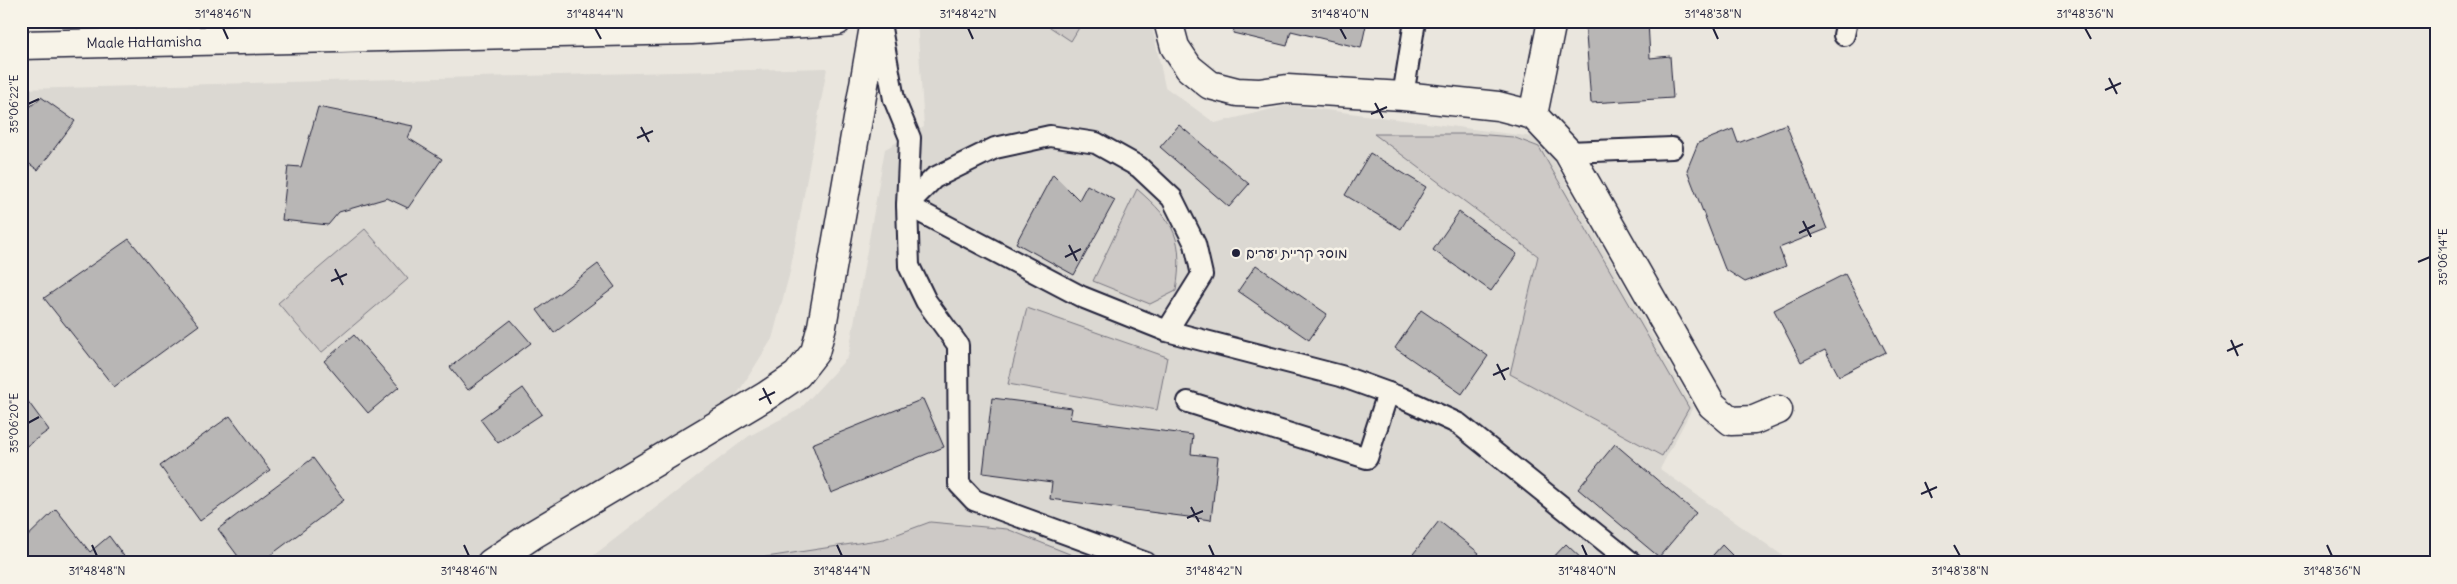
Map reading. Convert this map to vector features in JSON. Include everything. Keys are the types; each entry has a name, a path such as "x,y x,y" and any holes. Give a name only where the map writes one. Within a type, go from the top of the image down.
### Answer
{"street":[{"name":"Maale HaHamisha","path":"21,45 837,21"},
{"path":"491,563 534,534 766,396 797,375 815,352 822,326 875,21"},
{"path":"1168,21 1175,47 1189,68 1210,85 1237,92 1259,93 1286,89 1403,96 1498,106 1533,115 1568,152 1712,405 1731,421 1754,420 1778,410"},
{"path":"1533,115 1552,21"}],"lane":[{"path":"879,21 894,99 910,138 907,205 909,266 926,301 958,345 959,484 974,500 1146,563"},
{"path":"1403,96 1415,21"},
{"path":"907,205 934,178 995,148 1050,136 1096,143 1139,167 1172,198 1195,244 1202,276 1167,331"},
{"path":"1568,152 1672,148"},
{"path":"907,205 1082,297 1167,331 1342,376 1388,393 1459,424 1632,563"},
{"path":"1188,402 1367,458 1388,393"}],"shaded area":[{"name":"מוסד קריית יערים","path":"917,21 1151,21 1165,87 1215,123 1288,105 1541,138 1693,407 1660,469 1793,563 589,563 594,555 749,436 800,409 848,357 885,149 924,127"},
{"path":"1041,21 1083,21 1071,41"},
{"path":"827,68 790,272 772,339 727,410 516,563 21,563 21,89"},
{"path":"1374,134 1475,134 1513,137 1539,147 1689,408 1662,456 1510,374 1538,256"},
{"path":"1137,189 1161,212 1169,223 1174,233 1179,258 1176,291 1150,304 1093,281"},
{"path":"365,229 408,279 321,353 278,303"},
{"path":"1027,308 1167,357 1157,410 1008,384"},
{"path":"930,522 1007,529 1092,563 749,563 760,558 884,539"}],"building":[{"path":"1236,21 1367,21 1361,48 1291,31 1287,46 1233,33"},
{"path":"1585,21 1648,21 1650,58 1670,56 1673,98 1591,103"},
{"path":"21,84 30,88 30,107 41,97 75,121 38,170 21,158"},
{"path":"318,107 413,126 408,138 442,159 408,208 387,198 339,212 328,225 282,220 288,166 301,167"},
{"path":"1786,124 1827,229 1779,248 1786,266 1745,282 1725,269 1687,170 1698,143 1733,129 1738,143"},
{"path":"1179,125 1249,184 1229,207 1160,147"},
{"path":"1370,153 1426,187 1401,229 1345,195"},
{"path":"1053,174 1079,200 1087,185 1115,200 1074,275 1016,243"},
{"path":"1459,212 1517,254 1491,291 1433,250"},
{"path":"129,239 199,325 114,387 44,298"},
{"path":"598,264 615,287 554,333 537,310"},
{"path":"1256,265 1327,314 1309,340 1238,291"},
{"path":"1845,274 1886,352 1839,376 1825,350 1801,362 1774,310"},
{"path":"1421,310 1488,356 1462,394 1395,348"},
{"path":"511,320 531,343 468,390 450,367"},
{"path":"354,335 399,387 368,413 324,361"},
{"path":"523,388 542,414 498,443 480,419"},
{"path":"21,392 49,430 21,450"},
{"path":"992,398 1072,408 1070,419 1193,435 1191,454 1218,457 1211,520 1050,499 1052,482 983,473"},
{"path":"923,399 944,447 831,493 812,444"},
{"path":"230,416 270,470 200,521 160,466"},
{"path":"1615,444 1696,513 1659,557 1578,489"},
{"path":"313,458 344,500 260,563 243,563 218,529"},
{"path":"56,509 90,552 109,536 129,563 21,563 21,543"},
{"path":"1439,521 1479,553 1471,563 1406,563"},
{"path":"1566,544 1586,563 1548,563"},
{"path":"1722,545 1740,563 1706,563"}],"place":[{"name":"מוסד קריית יערים","path":"1236,253"}]}
